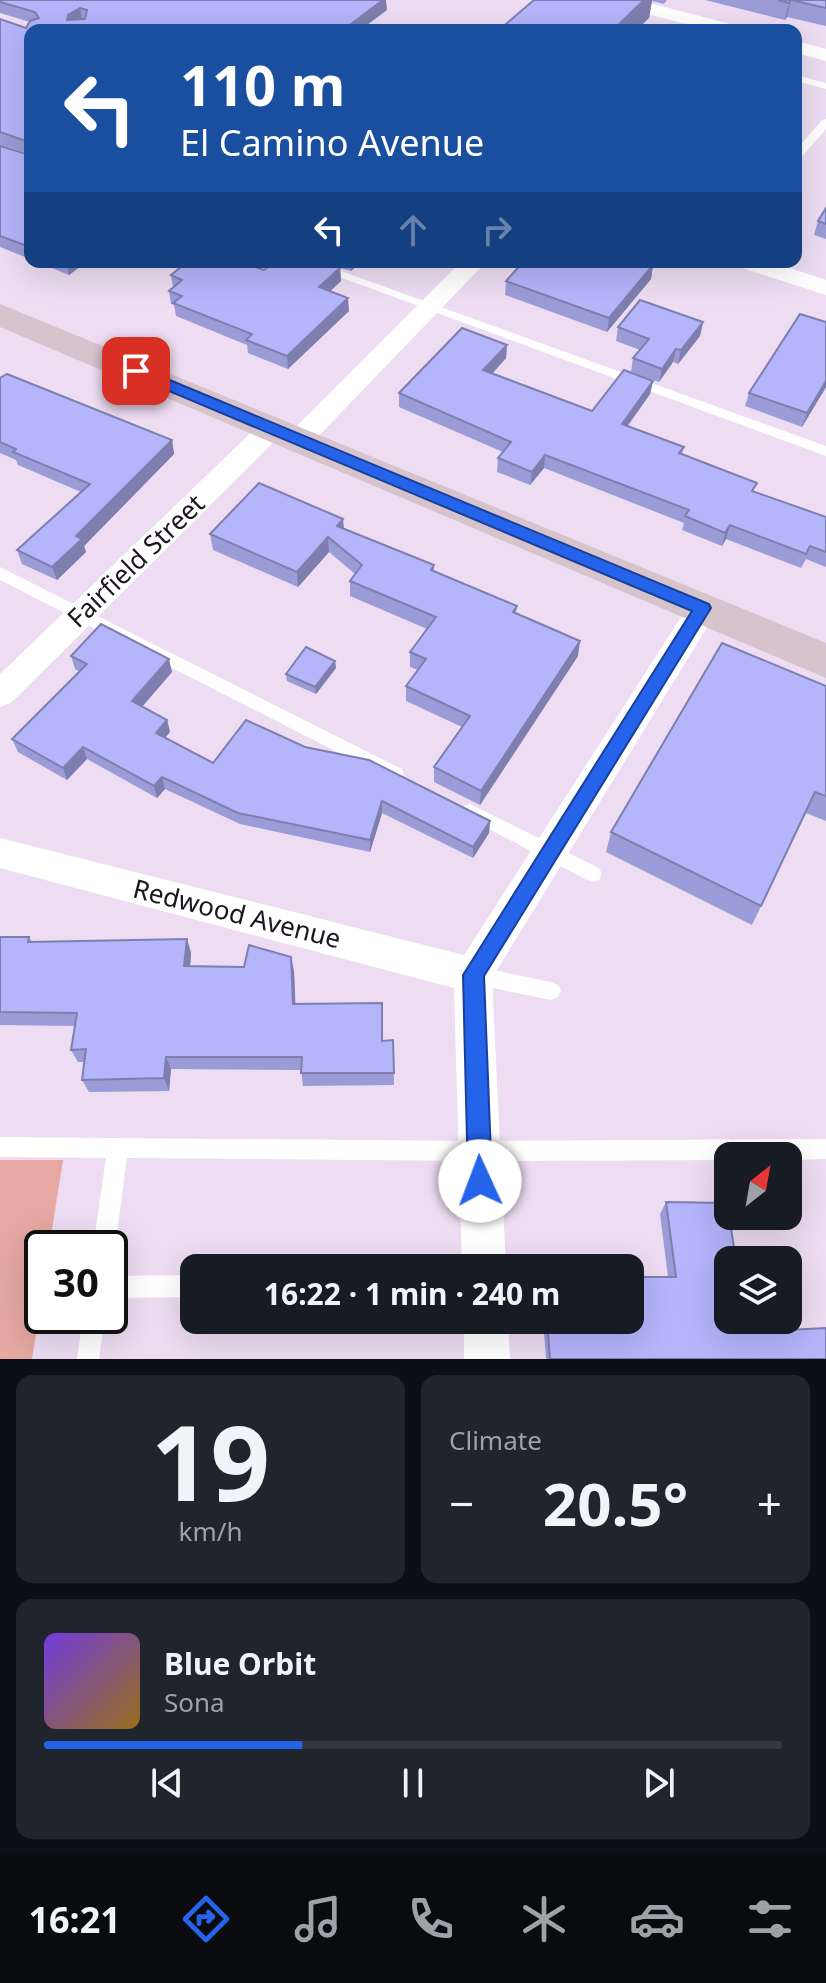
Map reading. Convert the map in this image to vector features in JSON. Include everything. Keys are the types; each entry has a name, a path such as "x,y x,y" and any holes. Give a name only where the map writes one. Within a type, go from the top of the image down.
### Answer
{"main road":[{"path":"0,314 826,661"}],"street":[{"path":"616,0 708,24"},
{"path":"802,49 826,55"},
{"name":"Fairfield Street","path":"0,694 82,614 430,308 468,268"},
{"path":"765,268 826,288"},
{"path":"483,1254 473,975 703,608"},
{"name":"Redwood Avenue","path":"0,853 473,975"},
{"path":"486,1334 487,1359"}],"lane":[{"path":"802,80 826,86"},
{"path":"802,150 826,122"},
{"path":"321,268 826,451"},
{"path":"0,573 416,784"},
{"path":"459,806 593,874"},
{"path":"473,975 551,991"},
{"path":"0,1147 479,1151 826,1149"},
{"path":"107,1230 118,1149"},
{"path":"128,1287 180,1286"},
{"path":"88,1359 91,1334"}],"shaded area":[{"path":"0,1160 63,1160 52,1230 24,1230 24,1334 36,1334 32,1359 0,1359"}],"building":[{"path":"0,0 383,0 351,24 28,24 39,18 35,12","holes":["80,8 87,10 85,19 67,20 68,15"]},
{"path":"534,0 644,0 619,24 506,24"},
{"path":"791,0 826,0 826,8"},
{"path":"0,19 24,27 24,140 0,132"},
{"path":"0,146 24,153 24,245 0,236"},
{"path":"826,208 826,224 818,221"},
{"path":"180,268 340,268 319,287 348,298 287,356 246,340 252,334 173,303 182,296 169,291 182,280 171,275"},
{"path":"518,268 651,268 609,318 506,281"},
{"path":"640,300 703,322 681,350 676,349 662,369 633,358 649,339 618,327"},
{"path":"800,314 826,322 826,381 807,413 749,393"},
{"path":"462,328 507,345 483,370 592,411 624,370 653,381 622,424 684,447 679,453 757,483 752,491 826,517 826,552 810,546 806,554 730,525 725,533 685,516 689,510 545,455 532,472 498,458 511,442 399,393"},
{"path":"7,374 172,440 76,536 82,539 52,567 17,550 90,484 13,452 16,449 0,442 0,378"},
{"path":"259,483 343,519 337,526 434,565 431,570 517,606 513,612 580,641 481,791 434,767 470,716 406,686 426,659 410,652 436,617 350,581 362,565 328,537 297,572 210,534"},
{"path":"101,624 169,659 132,701 167,720 156,733 213,763 246,720 305,747 369,760 490,821 473,847 382,801 370,840 238,813 162,777 154,786 83,747 63,768 12,739 87,664 71,656"},
{"path":"722,643 826,686 826,796 815,792 761,906 611,832"},
{"path":"306,647 335,661 315,687 286,674"},
{"path":"0,937 29,937 28,942 187,939 184,966 244,967 249,945 291,957 293,1004 382,1003 382,1041 393,1040 394,1073 301,1073 302,1057 166,1057 164,1078 82,1080 86,1049 71,1050 77,1013 0,1012"},
{"path":"666,1202 714,1203 714,1230 731,1230 734,1246 714,1246 714,1334 802,1334 802,1329 826,1328 826,1359 550,1359 548,1334 644,1334 644,1277 676,1277"}],"route":[{"path":"136,371 703,608 473,975 480,1181"}]}
